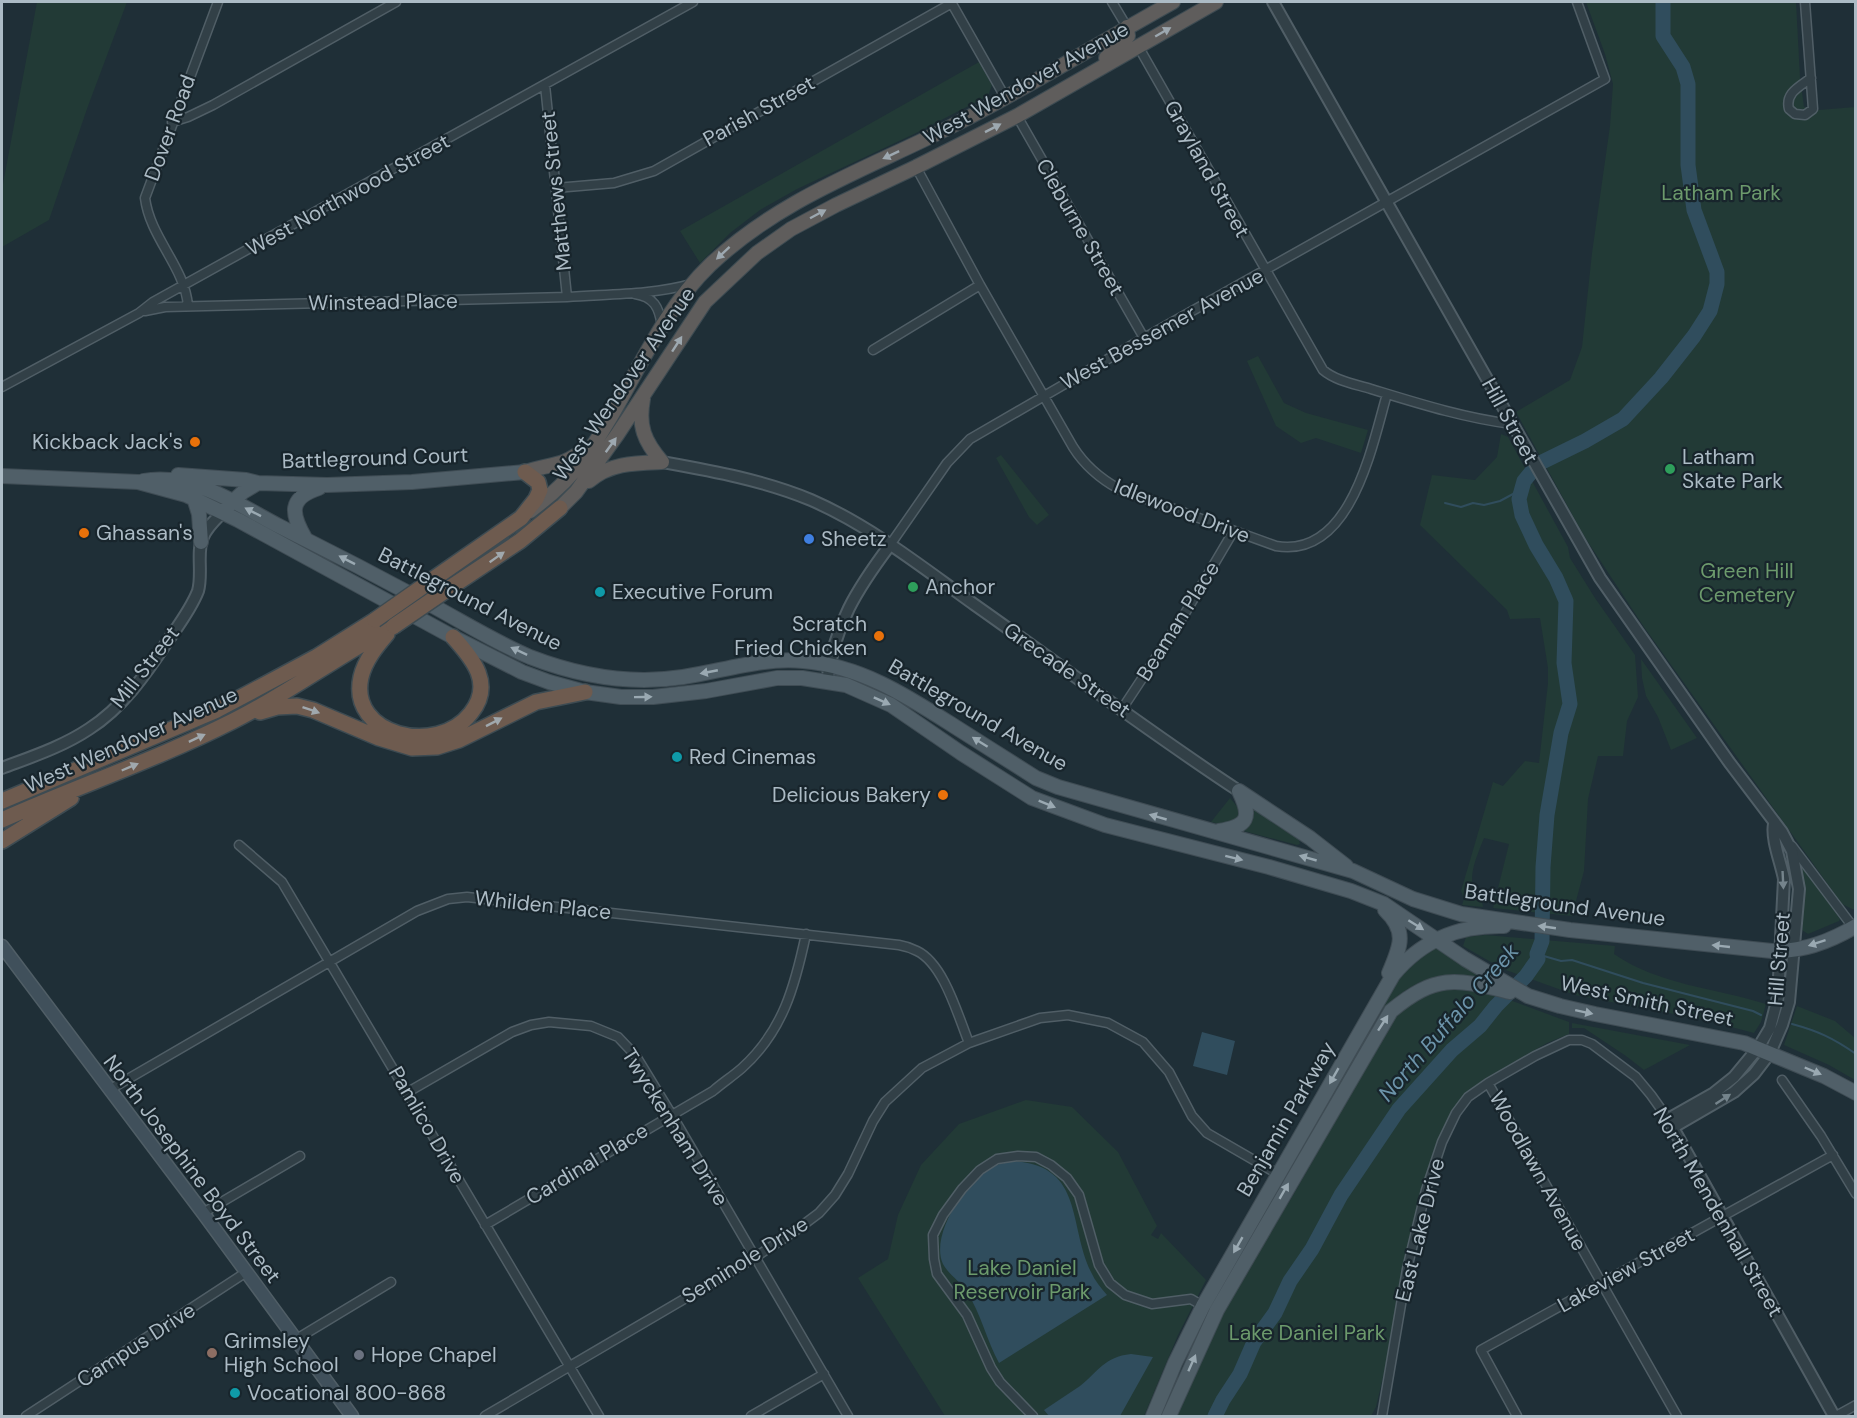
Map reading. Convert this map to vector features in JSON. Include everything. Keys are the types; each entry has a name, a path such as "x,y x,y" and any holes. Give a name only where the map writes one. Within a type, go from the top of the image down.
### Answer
{"highway":[{"name":"West Wendover Avenue","path":"2,801 217,710 316,657 375,620 521,518 558,488 582,461 662,326 692,284 747,233 788,205 938,133 1173,2"},
{"name":"West Wendover Avenue","path":"2,820 158,755 234,720 394,626 520,541 576,492 705,302 757,253 809,219 1017,116 1216,2"},
{"path":"1092,72 1125,41 1128,36 1127,27"},
{"path":"645,393 641,410 641,429 651,450 662,462"},
{"path":"525,472 567,461 595,441"},
{"path":"576,492 598,473 612,467 633,463 662,462"},
{"path":"521,518 540,490 538,482 525,472"},
{"path":"394,626 372,653 361,676 359,688 361,700 370,715 387,730 399,734 430,736 444,734 466,719 478,702 480,680 476,663 453,637"},
{"path":"234,720 277,707 297,705 379,738 412,748 437,747 459,740 536,702 585,692"},
{"path":"2,842 101,779"}],"main road":[{"name":"Battleground Court","path":"228,507 258,483 327,485 412,482 525,472"},
{"path":"161,478 182,474 258,483"},
{"name":"Battleground Avenue","path":"2,476 138,482 161,478 195,485 228,507 453,637 522,672 585,692 621,697 653,697 706,691 777,678 802,678 846,685 891,705 1032,798 1105,825 1269,867 1351,891 1384,904 1437,938"},
{"name":"Battleground Avenue","path":"138,482 228,507 305,538 519,652 555,667 591,676 625,680 681,677 751,663 803,661 846,668 899,691 1036,778 1080,795 1353,871 1413,899 1461,914 1570,930 1786,951 1834,937 1854,927"},
{"path":"305,538 294,517 296,504 305,493 327,485"},
{"path":"194,498 199,514 201,542"},
{"path":"1215,832 1236,828 1245,820 1247,814 1239,791"},
{"path":"1239,791 1310,838 1353,871"},
{"path":"1374,900 1394,921 1401,944 1379,997"},
{"name":"Benjamin Parkway","path":"1153,1416 1175,1363 1203,1306 1379,997 1403,963 1437,938 1465,929 1513,927 1523,924"},
{"name":"West Smith Street","path":"1437,938 1501,985 1528,996 1560,1006 1744,1043 1824,1076 1856,1093"},
{"name":"North Josephine Boyd Street","path":"2,946 352,1416"},
{"name":"Benjamin Parkway","path":"1169,1416 1217,1310 1391,1011 1422,988 1436,984 1464,982 1501,985"}],"street":[{"name":"Dover Road","path":"188,306 187,292 152,226 145,198 218,2"},
{"path":"172,122 213,105 396,2"},
{"name":"West Northwood Street","path":"2,387 139,313 153,302 693,2"},
{"path":"952,2 1005,97"},
{"name":"Parish Street","path":"556,188 614,183 654,171 952,2"},
{"path":"1112,2 1127,27"},
{"name":"Hill Street","path":"1273,2 1589,560 1622,612 1774,824 1854,927"},
{"name":"West Bessemer Avenue","path":"827,682 838,629 846,610 864,580 931,485 969,439 1605,79 1577,2"},
{"path":"1805,2 1811,78"},
{"name":"Grayland Street","path":"1138,46 1323,370 1331,377 1387,394 1485,420 1512,424"},
{"name":"Matthews Street","path":"545,86 567,297"},
{"name":"Cleburne Street","path":"1017,116 1144,338"},
{"name":"Idlewood Drive","path":"916,167 980,285 1080,459 1097,476 1131,495 1233,532 1286,548 1305,546 1322,536 1355,493 1367,464 1387,394"},
{"name":"Winstead Place","path":"139,313 165,307 188,306 567,297 677,288 692,284"},
{"path":"873,350 980,285"},
{"name":"Winstead Place","path":"628,293 643,296 652,301 659,310 662,326"},
{"name":"Grecade Street","path":"662,462 762,483 798,496 852,521 890,545 1177,750 1239,791"},
{"path":"201,542 208,528 228,507"},
{"name":"Beaman Place","path":"1122,709 1184,615 1233,532"},
{"name":"Mill Street","path":"2,768 43,753 73,738 90,728 128,695 165,645 198,591 201,542"},
{"name":"Hill Street","path":"1670,1124 1734,1092 1754,1074 1764,1050 1786,1015 1784,879 1772,833 1774,824"},
{"name":"Hill Street","path":"1786,951 1799,889 1792,850 1787,840"},
{"name":"Pamlico Drive","path":"239,845 282,882 599,1416"},
{"name":"Whilden Place","path":"109,1090 417,911 448,899 467,897 899,945 918,951 941,975 969,1043"},
{"name":"Cardinal Place","path":"485,1225 713,1091 742,1069 772,1033 787,1006 796,981 806,934"},
{"name":"Seminole Drive","path":"484,1416 795,1232 819,1213 835,1195 848,1174 873,1121 885,1102 903,1084 922,1068 969,1043 1040,1018 1068,1016 1108,1023 1143,1042 1169,1072 1192,1116 1207,1133 1278,1174"},
{"name":"Twyckenham Drive","path":"408,1092 512,1032 531,1025 549,1022 591,1026 609,1032 627,1045 672,1115 754,1258 849,1416"},
{"name":"East Lake Drive","path":"1382,1416 1407,1269 1425,1190 1442,1142 1456,1113 1468,1097 1488,1083 1534,1056 1572,1039"},
{"name":"North Mendenhall Street","path":"1572,1039 1592,1044 1624,1067 1652,1095 1835,1416"},
{"path":"1782,1080 1798,1100 1856,1194"},
{"name":"Woodlawn Avenue","path":"1488,1083 1677,1416"},
{"path":"203,1213 300,1155"},
{"name":"Lakeview Street","path":"1517,1416 1481,1350 1833,1155"},
{"path":"1034,1416 1000,1382 991,1368 968,1316 937,1274 933,1235 943,1215 962,1189 980,1170 997,1159 1018,1156 1036,1157 1052,1165 1067,1178 1079,1195 1099,1265 1110,1283 1125,1295 1152,1304 1191,1299 1203,1306"},
{"name":"Campus Drive","path":"26,1416 245,1273"},
{"path":"295,1340 391,1282"},
{"path":"751,1416 824,1374"},
{"path":"1835,1416 1856,1405"}],"green space":[{"path":"37,2 127,2 49,220 2,247 2,184"},
{"path":"1586,2 1796,2 1804,107 1819,110 1855,107 1855,909 1842,904 1644,627 1584,536 1516,412 1570,380 1582,347 1592,253 1610,126 1613,84"},
{"path":"979,62 992,85 988,96 797,189 760,210 730,233 700,263 680,231"},
{"path":"1258,356 1284,403 1306,413 1368,430 1361,453 1316,438 1301,443 1276,426 1247,361"},
{"path":"1501,434 1508,437 1568,547 1570,558 1635,655 1638,697 1627,721 1623,756 1598,756 1588,799 1584,871 1572,916 1493,908 1509,844 1484,838 1472,874 1473,885 1483,907 1462,905 1464,899 1461,891 1493,782 1503,786 1525,761 1539,763 1548,668 1540,618 1510,619 1507,610 1420,525 1432,475 1475,480 1497,457"},
{"path":"1001,455 1049,515 1037,525 1029,517 996,458"},
{"path":"1641,659 1697,738 1671,750 1658,717 1646,696"},
{"path":"1230,798 1240,810 1237,819 1230,824 1211,822"},
{"path":"1253,807 1299,840 1300,844 1244,831"},
{"path":"1800,862 1840,919 1808,934 1802,930 1804,890"},
{"path":"1485,935 1615,946 1614,954 1650,973 1766,1004 1761,1022 1754,1033 1705,1020 1575,995 1503,969 1463,946 1466,937"},
{"path":"1434,947 1485,980 1455,975 1429,979 1394,999 1383,1010 1380,1008 1403,974"},
{"name":"Lake Daniel Park","path":"1469,985 1569,1022 1569,1034 1547,1043 1483,1080 1454,1112 1426,1177 1410,1234 1392,1338 1376,1407 1371,1416 1175,1416 1206,1339 1295,1192 1395,1015 1428,991"},
{"path":"1797,1006 1835,1021 1855,1038 1855,1080 1829,1065 1784,1045"},
{"path":"1572,1023 1690,1045 1644,1070 1584,1028 1572,1028"},
{"name":"Lake Daniel Reservoir Park","path":"1026,1100 1072,1107 1118,1152 1157,1226 1151,1235 1158,1239 1161,1233 1206,1280 1178,1335 1144,1416 945,1416 858,1278 888,1259 898,1215 921,1165 959,1124"}],"water":[{"path":"1202,1032 1235,1041 1227,1075 1193,1066"},
{"path":"1014,1161 1036,1165 1052,1174 1063,1186 1070,1200 1091,1272 1107,1295 999,1363 972,1300 945,1268 940,1252 946,1222 964,1193 985,1171 996,1165"},
{"path":"1131,1354 1153,1357 1120,1416 1049,1416 1044,1410 1080,1386 1108,1361"}],"waterway":[{"name":"North Buffalo Creek","path":"1215,1416 1240,1374 1254,1342 1275,1313 1290,1281 1312,1249 1341,1195 1399,1109 1452,1050 1480,1026 1526,976 1538,959 1537,954 1542,941 1543,867 1547,815 1561,733 1570,704 1564,663 1566,601 1522,515 1519,499 1524,481 1538,464 1623,419 1661,378 1694,336 1710,311 1717,284 1717,272 1694,210 1688,165 1688,84 1683,67 1663,36 1663,2"},
{"path":"1445,503 1461,507 1473,503 1484,505 1500,501 1513,494 1524,481"},
{"path":"1537,954 1561,961 1572,960 1643,983 1761,1015"},
{"path":"1792,1024 1825,1036 1856,1054"}],"place":[{"name":"Kickback Jack's","path":"195,442"},
{"name":"Latham Skate Park","path":"1670,469"},
{"name":"Ghassan's","path":"84,533"},
{"name":"Sheetz","path":"809,539"},
{"name":"Anchor","path":"913,587"},
{"name":"Executive Forum","path":"600,592"},
{"name":"Scratch Fried Chicken","path":"879,636"},
{"name":"Red Cinemas","path":"677,757"},
{"name":"Delicious Bakery","path":"943,795"},
{"name":"Grimsley High School","path":"212,1353"},
{"name":"Hope Chapel","path":"359,1355"},
{"name":"Vocational 800-868","path":"235,1393"}],"park label":[{"name":"Latham Park","path":"1721,193"},
{"name":"Green Hill Cemetery","path":"1747,583"}]}
